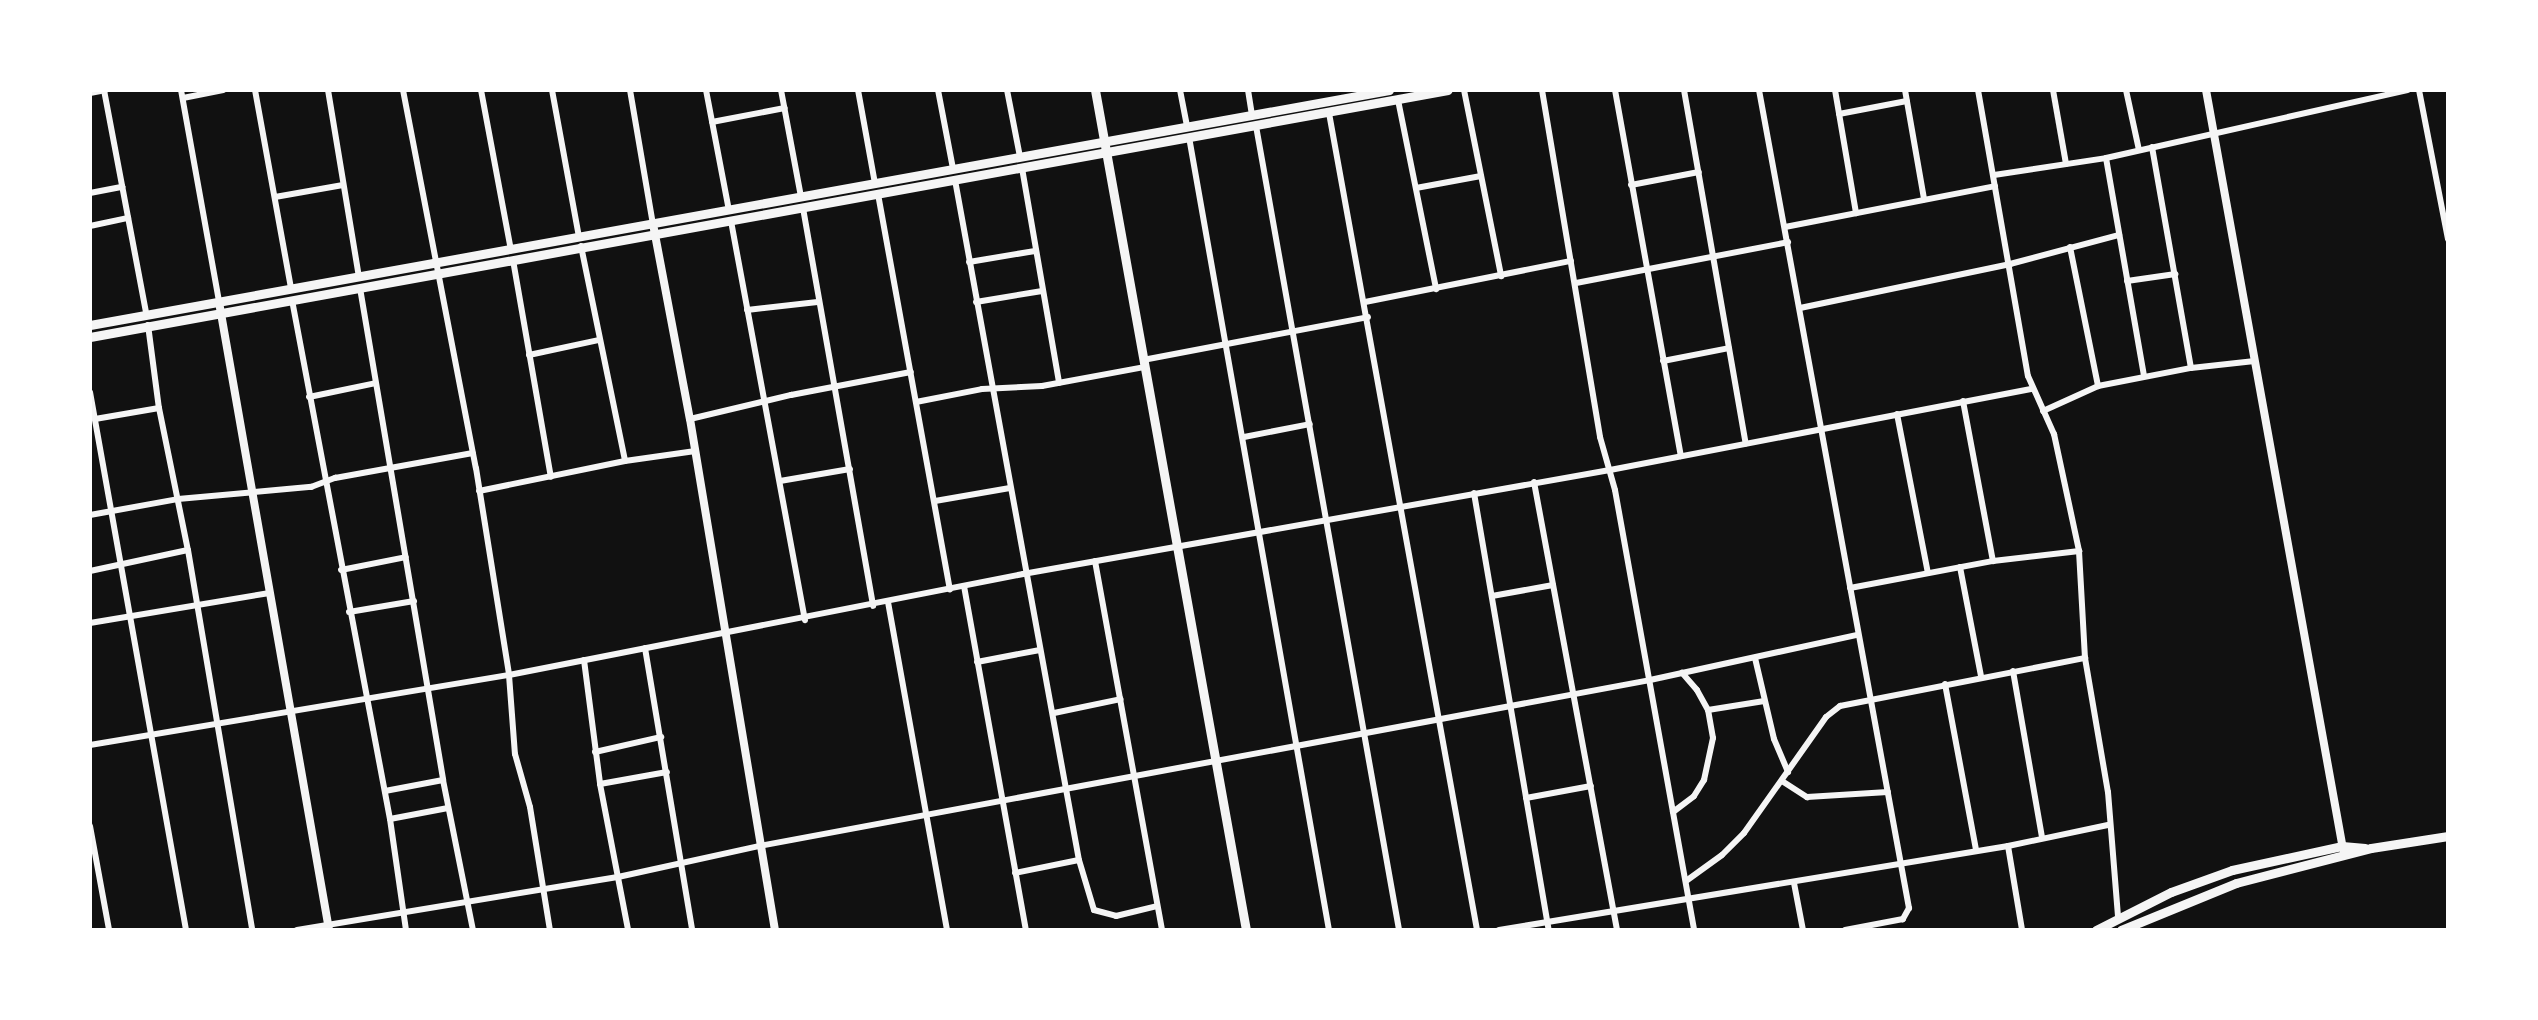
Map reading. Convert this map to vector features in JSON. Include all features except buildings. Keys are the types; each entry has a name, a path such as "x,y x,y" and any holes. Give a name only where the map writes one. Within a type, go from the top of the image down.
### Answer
{"main road":[{"path":"1095,90 1246,930"},
{"path":"954,175 1020,157 1252,114 1326,95 1389,90"},
{"path":"730,216 801,197 1022,168 1448,90"},
{"path":"90,325 291,288 437,275 512,255 730,216 803,208 876,189"},
{"path":"90,337 292,300 436,263 512,255"},
{"path":"2121,930 2236,883 2371,848 2448,836"},
{"path":"2096,930 2118,916 2232,870 2342,846 2371,848"}],"street":[{"path":"90,93 105,90 146,313"},
{"path":"223,90 182,94 328,927"},
{"path":"255,90 291,288"},
{"path":"328,90 443,780 473,930"},
{"path":"403,90 473,453 509,675 515,754 530,807 550,930"},
{"path":"481,90 551,477"},
{"path":"552,90 625,461"},
{"path":"630,90 690,419 775,930"},
{"path":"706,90 805,620"},
{"path":"781,90 801,197"},
{"path":"858,90 950,589"},
{"path":"938,90 1079,860 1094,910 1116,916 1157,906"},
{"path":"1007,90 1020,157"},
{"path":"1180,90 1187,126"},
{"path":"1248,90 1252,114"},
{"path":"1464,90 1501,276"},
{"path":"1542,90 1600,437 1610,470 1694,930"},
{"path":"1615,90 1681,456"},
{"path":"1684,90 1746,444"},
{"path":"1759,90 1823,429 1857,635 1902,862 1908,914 1903,919 1845,930"},
{"path":"1835,90 1856,213"},
{"path":"1905,90 1924,199"},
{"path":"1978,90 2010,264 2021,345 2032,389 2058,447 2079,551 2085,658 2108,792 2108,825 2118,916"},
{"path":"2053,90 2066,164"},
{"path":"2126,90 2139,150"},
{"path":"2206,90 2344,857"},
{"path":"1994,175 2106,158 2407,90"},
{"path":"2419,90 2448,239"},
{"path":"1398,100 1436,289"},
{"path":"1839,114 1907,101"},
{"path":"712,122 785,108"},
{"path":"1329,113 1477,930"},
{"path":"1256,126 1399,930"},
{"path":"1189,137 1329,930"},
{"path":"2152,147 2191,368"},
{"path":"2106,158 2144,376"},
{"path":"1022,168 1059,383"},
{"path":"1631,185 1699,172"},
{"path":"1416,188 1481,176"},
{"path":"275,197 343,185"},
{"path":"1785,227 1995,186"},
{"path":"90,193 122,187"},
{"path":"803,208 873,606"},
{"path":"90,226 128,218"},
{"path":"1800,308 2010,264 2119,235"},
{"path":"1576,283 1788,242"},
{"path":"2070,247 2098,386"},
{"path":"969,262 1035,251"},
{"path":"1365,302 1571,261"},
{"path":"2127,281 2175,274"},
{"path":"976,302 1042,291"},
{"path":"292,300 364,699 385,791 406,930"},
{"path":"747,310 818,302"},
{"path":"916,402 992,388 1059,383 1225,344 1368,317"},
{"path":"148,325 159,408 198,605 215,724 252,930"},
{"path":"529,355 599,340"},
{"path":"1663,361 1729,348"},
{"path":"2043,411 2098,386 2191,368 2255,361"},
{"path":"690,419 911,372"},
{"path":"309,397 376,383"},
{"path":"90,745 509,675 805,620 1095,561 1610,470 2032,389"},
{"path":"90,392 186,930"},
{"path":"1963,401 1993,561"},
{"path":"95,419 159,408"},
{"path":"1897,414 1928,573"},
{"path":"1244,437 1310,424"},
{"path":"479,491 625,461 695,451"},
{"path":"90,515 178,499 254,494 325,483 335,478 473,453"},
{"path":"780,481 850,469"},
{"path":"1534,482 1617,930"},
{"path":"935,501 1010,488"},
{"path":"1474,493 1549,930"},
{"path":"90,571 188,550"},
{"path":"1850,588 1993,561 2079,551"},
{"path":"341,570 406,557"},
{"path":"1095,561 1162,930"},
{"path":"1960,567 1981,676"},
{"path":"1492,596 1553,585"},
{"path":"964,586 1026,930"},
{"path":"90,623 270,593"},
{"path":"349,612 414,601"},
{"path":"888,602 947,930"},
{"path":"297,930 618,877 759,846 1574,695 1857,635"},
{"path":"645,648 692,930"},
{"path":"977,662 1040,650"},
{"path":"1755,658 1764,701 1788,772"},
{"path":"1686,881 1737,841 1833,711 1869,699 2085,658"},
{"path":"584,660 600,784 628,930"},
{"path":"2013,671 2042,838"},
{"path":"1673,812 1694,796 1704,780 1713,738 1708,710 1697,690 1682,673"},
{"path":"1945,684 1976,850"},
{"path":"1054,713 1121,699"},
{"path":"1708,710 1764,701"},
{"path":"595,752 661,737"},
{"path":"600,784 667,772"},
{"path":"385,791 443,780"},
{"path":"1782,781 1807,797 1888,792"},
{"path":"1526,798 1591,786"},
{"path":"390,819 448,808"},
{"path":"1499,930 1613,909 1794,883 2008,846 2108,825"},
{"path":"90,826 109,930"},
{"path":"2008,846 2022,930"},
{"path":"1015,873 1079,860"},
{"path":"1794,883 1803,930"}]}
